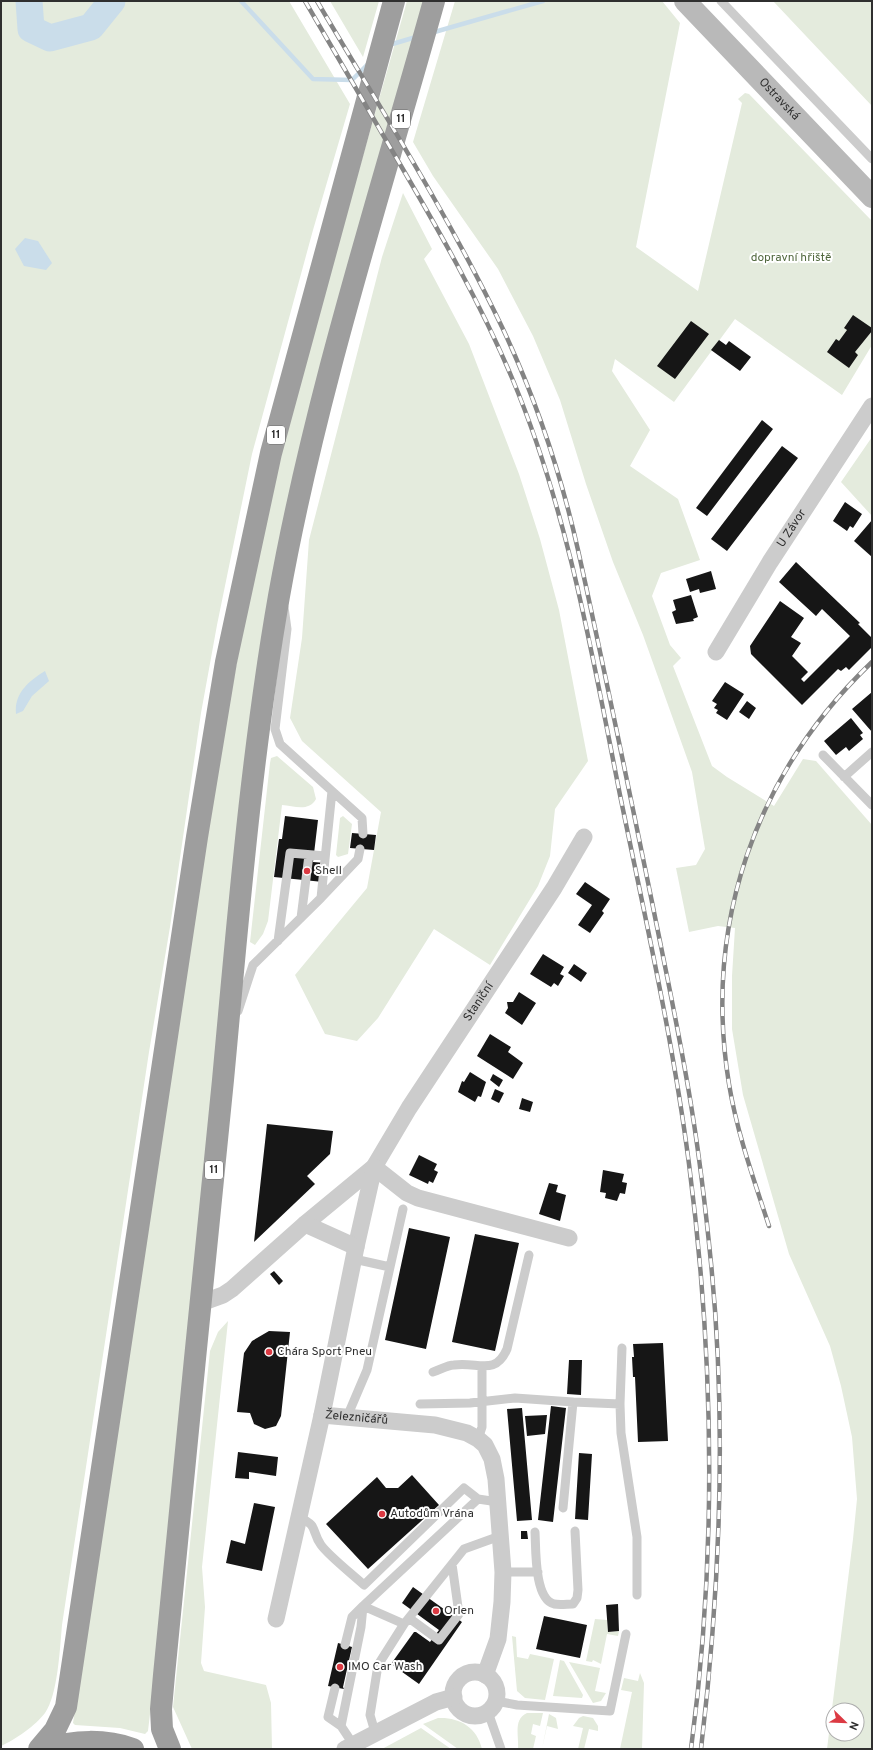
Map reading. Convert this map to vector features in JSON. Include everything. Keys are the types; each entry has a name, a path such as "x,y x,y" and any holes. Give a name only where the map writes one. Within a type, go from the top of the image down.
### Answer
{"highway":[{"name":"11","path":"39,1749 55,1730 66,1707 197,837 226,662 271,453 394,1"},
{"name":"11","path":"170,1749 162,1729 162,1709 254,767 270,646 306,465 337,347 434,1"},
{"path":"427,28 440,1"},
{"path":"46,1749 69,1743 89,1742 109,1743 133,1749"}],"main road":[{"name":"Ostravská","path":"685,1 872,197"}],"street":[{"name":"U Závor","path":"716,652 770,562 872,406"},
{"name":"Staniční","path":"355,1253 374,1167 409,1108 554,888 584,836"},
{"name":"Staniční","path":"305,1224 374,1167"},
{"path":"374,1167 407,1193 418,1198 569,1238"},
{"path":"201,1302 223,1295 232,1289 305,1224 355,1253"},
{"name":"Železničářů","path":"355,1253 322,1414 435,1425 454,1429 478,1439"},
{"path":"276,1619 322,1414"},
{"path":"478,1439 485,1446 492,1459 498,1502 503,1572 502,1602 498,1639 485,1675"},
{"path":"473,1673 485,1675 494,1683 496,1689 492,1706 478,1716 467,1714 458,1708 454,1697 455,1686 462,1677 473,1673"},
{"path":"349,1747 375,1732 436,1702 454,1697"}],"lane":[{"path":"721,1 872,159"},
{"path":"280,591 286,615 287,629 275,729 280,744 362,818 363,834"},
{"path":"844,777 872,752"},
{"path":"823,755 872,805"},
{"path":"321,898 332,791"},
{"path":"226,1048 253,965 358,860 360,849"},
{"path":"278,941 290,853 326,856"},
{"path":"301,918 309,855"},
{"path":"347,1417 367,1370 403,1209"},
{"path":"355,1253 390,1267"},
{"path":"433,1372 454,1364 482,1366 496,1364 503,1357 507,1349 529,1255"},
{"path":"622,1348 620,1404 621,1433 637,1537 637,1595"},
{"path":"478,1439 482,1427 482,1366"},
{"path":"420,1404 482,1402 514,1398 620,1404"},
{"path":"563,1508 573,1402"},
{"path":"299,1517 315,1528 321,1544 364,1585 464,1488 478,1499 498,1502"},
{"path":"345,1645 352,1617 478,1499"},
{"path":"535,1532 538,1572 542,1591 547,1600 553,1604 573,1604 578,1598 576,1531"},
{"path":"375,1732 370,1715 378,1665 406,1621 464,1549 500,1536"},
{"path":"363,1606 406,1621 439,1640 459,1614 452,1564"},
{"path":"503,1572 538,1572"},
{"path":"349,1747 341,1726 361,1628 363,1606"},
{"path":"501,1749 492,1706 517,1705 610,1711 626,1634"},
{"path":"335,1688 328,1718 341,1726"}],"green space":[{"path":"1,1 289,1 350,104 313,230 252,454 217,625 201,713 170,927 149,1052 62,1625 56,1683 49,1705 41,1718 25,1732 1,1746"},
{"path":"330,1 379,1 363,57"},
{"path":"407,1 425,1 297,466 148,1731 145,1734 120,1728 75,1725 73,1723 221,747 259,544 300,377"},
{"name":"dopravní hřiště","path":"455,1 662,1 680,23 636,247 698,291 742,103 738,99 745,93 749,94 872,221 872,345 842,395 735,319 674,402 615,359 612,371 650,430 630,466 678,499 700,560 661,573 652,596 670,645 681,658 673,666 712,766 774,806 803,759 816,761 872,825 872,1749 827,1749 828,1742 865,1742 865,1702 833,1702 857,1499 852,1437 841,1386 830,1346 789,1254 743,1095 732,1029 732,976 735,928 718,926 689,932 676,868 696,865 705,849 692,772 643,635 613,562 586,484 560,400 533,336 498,269 433,176 413,142"},
{"path":"773,1 872,1 872,106"},
{"path":"403,193 432,249 424,259 469,344 519,474 540,539 559,610 588,761 555,809 550,856 538,886 490,965 434,929 378,1018 357,1041 325,1034 295,975 367,888 381,812 302,741 290,718 302,638 309,540 382,257"},
{"path":"872,437 872,516 841,482"},
{"path":"277,756 313,787 316,799 309,806 305,807 282,805 268,921 263,934 255,945 250,942 270,763 271,758"},
{"path":"343,816 352,824 348,854 338,857 336,855 340,818"},
{"path":"228,1321 202,1567 205,1607 201,1663 204,1671 266,1685 271,1703 272,1749 192,1749 173,1707 210,1351 218,1332"},
{"path":"595,1619 607,1620 608,1632 619,1631 618,1636 607,1634 601,1664 593,1660 592,1662 586,1661"},
{"path":"512,1636 516,1637 517,1657 528,1659 530,1654 554,1659 545,1700 525,1698 517,1691"},
{"path":"560,1660 564,1661 583,1695 582,1698 553,1696"},
{"path":"569,1662 600,1668 595,1691 606,1693 601,1701 593,1703"},
{"path":"640,1673 644,1683 642,1749 620,1749 632,1692 621,1690 624,1678 638,1681"},
{"path":"527,1713 543,1713 540,1726 533,1724 531,1734 536,1736 533,1749 518,1749 518,1724 520,1719"},
{"path":"549,1714 556,1718 558,1729 547,1726 542,1749"},
{"path":"583,1716 593,1718 598,1726 598,1731 589,1729 584,1749 578,1749 583,1728 573,1726 579,1718"},
{"path":"438,1718 453,1719 466,1725 480,1741 482,1749 458,1749 423,1724"},
{"path":"421,1728 451,1749 382,1749"}],"water":[{"path":"25,238 38,241 52,263 46,270 24,266 15,249"},
{"path":"45,671 49,681 32,696 23,711 16,714 17,700 24,688 28,683"}],"building":[{"path":"853,315 872,328 872,331 855,352 858,355 849,368 827,352 836,339 839,341 847,330 844,328"},
{"path":"691,321 709,334 675,379 657,366"},
{"path":"719,340 726,345 729,341 751,357 740,371 711,350"},
{"path":"762,420 773,429 707,516 696,508"},
{"path":"782,446 798,458 727,551 711,539"},
{"path":"845,502 862,514 853,528 850,526 847,531 833,521"},
{"path":"872,520 872,557 854,541"},
{"path":"796,562 860,623 858,624 871,637 872,636 872,647 849,670 846,667 841,671 838,669 802,705 751,654 750,646 780,601 804,618 791,637 801,643 792,656 808,672 801,679 804,682 850,636 822,609 816,616 779,582"},
{"path":"711,571 716,589 700,593 699,589 690,592 686,579"},
{"path":"691,595 698,617 693,619 694,621 676,624 672,612 676,610 673,600"},
{"path":"725,682 744,694 727,720 716,713 718,710 714,708 717,704 712,701"},
{"path":"872,692 872,732 852,709"},
{"path":"747,701 756,708 749,719 739,712"},
{"path":"851,718 863,733 860,735 863,739 849,751 846,747 836,755 824,741"},
{"path":"285,816 318,820 313,862 326,863 323,882 274,877 279,839 282,839"},
{"path":"352,833 376,835 374,850 350,848"},
{"path":"585,882 610,899 602,911 604,913 590,933 578,925 592,905 576,894"},
{"path":"543,954 564,967 560,974 564,976 558,986 554,983 551,987 530,974"},
{"path":"574,964 587,973 581,982 568,973"},
{"path":"519,992 536,1003 522,1025 505,1013 508,1008 507,1002 513,1002"},
{"path":"490,1034 511,1047 508,1052 523,1063 513,1079 477,1056"},
{"path":"470,1072 486,1082 481,1097 478,1096 475,1102 458,1092 462,1081 464,1082"},
{"path":"493,1074 503,1080 499,1087 490,1080"},
{"path":"495,1089 504,1093 499,1103 491,1099"},
{"path":"522,1098 533,1102 530,1112 519,1109"},
{"path":"267,1124 333,1131 330,1154 307,1176 315,1184 254,1242"},
{"path":"419,1155 437,1164 434,1170 438,1172 433,1183 429,1181 428,1184 409,1175"},
{"path":"603,1170 624,1174 622,1182 627,1183 625,1194 620,1193 617,1201 605,1198 606,1193 600,1192"},
{"path":"549,1183 558,1185 556,1192 566,1195 560,1221 539,1214"},
{"path":"409,1228 450,1237 426,1349 385,1340"},
{"path":"475,1234 519,1243 495,1351 452,1342"},
{"path":"274,1271 283,1281 279,1285 270,1274"},
{"path":"269,1331 290,1332 281,1416 276,1426 265,1429 254,1424 250,1413 237,1412 244,1353 252,1341"},
{"path":"663,1343 668,1441 638,1442 635,1377 633,1377 633,1344"},
{"path":"569,1360 582,1360 581,1395 567,1394"},
{"path":"551,1406 566,1408 553,1522 538,1520"},
{"path":"522,1408 532,1520 517,1521 507,1409"},
{"path":"547,1415 545,1434 527,1436 525,1416"},
{"path":"238,1452 278,1457 276,1476 249,1472 249,1479 235,1478"},
{"path":"579,1453 592,1454 588,1520 575,1519"},
{"name":"Autodům Vrána","path":"412,1475 439,1505 368,1569 326,1524 377,1477 386,1488 398,1488"},
{"path":"254,1503 275,1507 262,1571 226,1563 231,1540 245,1544"},
{"path":"521,1531 527,1531 528,1539 521,1539"},
{"path":"413,1587 462,1622 419,1684 391,1664 414,1632 430,1642 439,1630 402,1603"},
{"path":"618,1604 619,1631 608,1632 606,1605"},
{"path":"544,1616 587,1625 580,1658 536,1649"},
{"name":"IMO Car Wash","path":"338,1643 352,1647 343,1687 344,1689 328,1686"}],"waterway":[{"path":"29,1 31,29 50,38 91,27 112,1"},
{"path":"241,1 313,79 352,80 369,63"},
{"path":"431,33 543,1"},
{"path":"389,45 416,37"}],"railway":[{"path":"305,1 413,186 473,294 500,350 532,428 549,479 588,636 649,933 675,1071 689,1164 704,1310 709,1456 708,1530 705,1603 691,1749"},
{"path":"317,1 436,202 502,327 536,408 546,436 564,493 588,594 683,1059 698,1149 711,1263 719,1384 719,1506 713,1628 701,1749"},
{"path":"769,1226 741,1138 729,1084 723,1025 724,967 732,910 747,855 768,803 797,753 831,706 872,662"}],"place":[{"name":"Shell","path":"307,871"},
{"name":"Chára Sport Pneu","path":"269,1352"},
{"name":"Autodům Vrána","path":"382,1514"},
{"name":"Orlen","path":"436,1611"},
{"name":"IMO Car Wash","path":"340,1667"}]}
